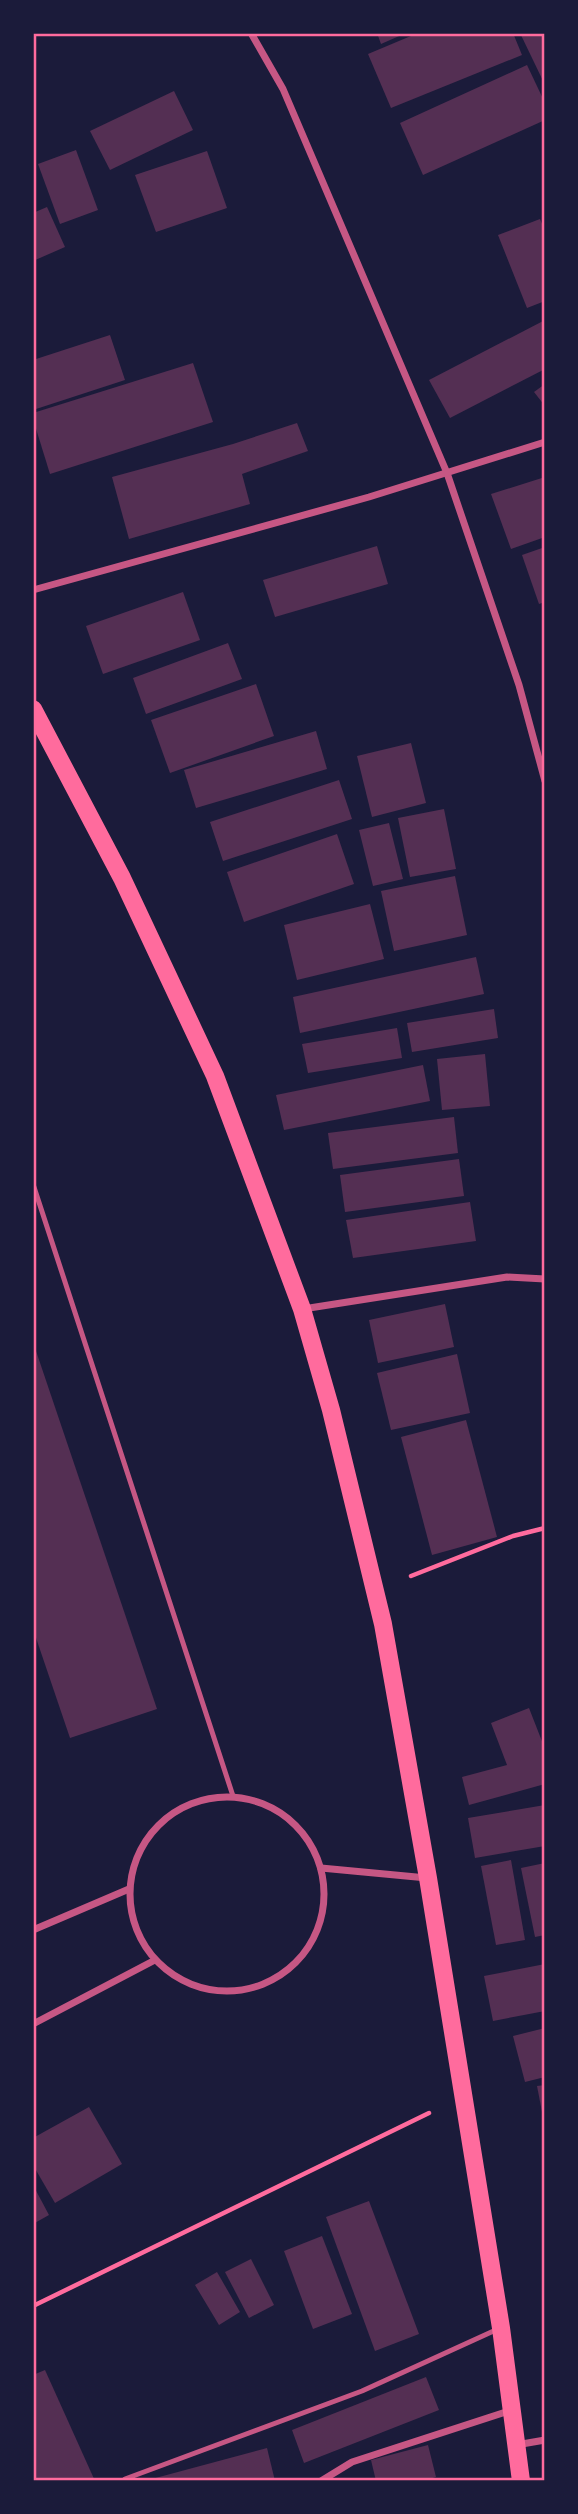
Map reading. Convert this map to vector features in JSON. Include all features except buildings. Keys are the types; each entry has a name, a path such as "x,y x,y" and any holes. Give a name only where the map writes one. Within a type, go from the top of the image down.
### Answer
{"main road":[{"path":"33,709 122,878 215,1076 302,1309 331,1410 383,1624 428,1878 501,2328 521,2481"}],"street":[{"path":"251,33 283,89 446,473 519,685 545,781"},
{"path":"33,590 421,482 545,442"},
{"path":"302,1309 507,1277 545,1279"},
{"path":"233,1796 263,1802 289,1818 309,1840 321,1868 324,1905 313,1941 290,1970 258,1987 220,1992 185,1982 155,1960 135,1927 130,1889 139,1851 162,1820 195,1801 233,1796"},
{"path":"321,1868 428,1878"},
{"path":"33,1930 130,1889"},
{"path":"33,2024 155,1960"},
{"path":"321,2481 352,2462 512,2409"},
{"path":"516,2445 545,2440"}],"lane":[{"path":"33,1184 233,1796"},
{"path":"125,2479 362,2391 501,2328"}],"path":[{"path":"374,1591 513,1536 543,1529"},
{"path":"33,2306 462,2096"}]}
